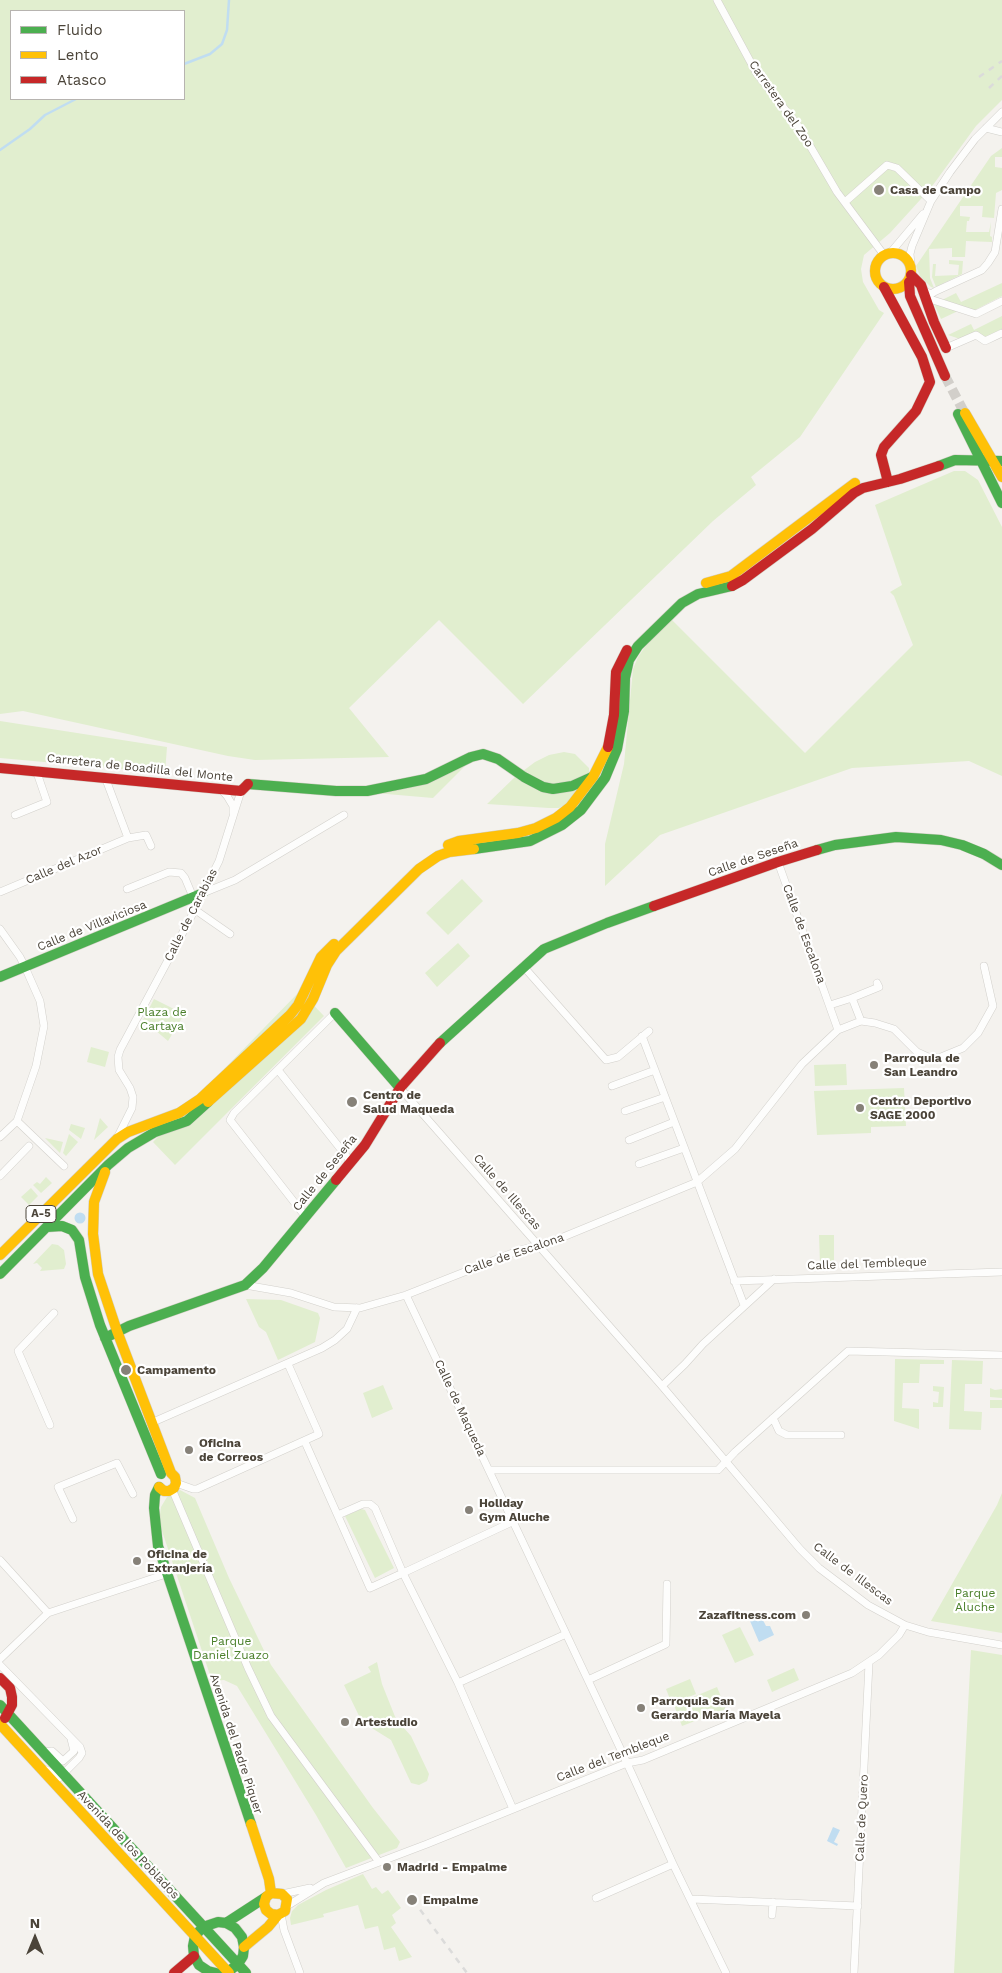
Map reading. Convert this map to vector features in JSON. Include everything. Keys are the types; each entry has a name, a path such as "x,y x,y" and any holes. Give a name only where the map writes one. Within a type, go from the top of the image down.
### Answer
{"main road":[{"path":"887,254 904,255 911,264 910,296 943,377 901,295 878,281 875,273 876,264 887,254"},
{"path":"889,288 903,287 910,278"},
{"path":"910,278 921,285 934,322 946,348"},
{"path":"887,476 881,455 884,447 916,411 930,382 922,357 889,288"},
{"path":"961,413 988,458 1002,477"},
{"path":"117,1139 128,1132 179,1113 200,1099 290,1015 298,1006 321,958 417,860 434,849 459,841 518,833 536,828 556,818 570,807 594,777 608,747 614,715 617,667 630,645 679,597 689,590 731,576 797,528 845,489 867,478 921,473 955,460 988,458 1002,454"},
{"path":"988,458 1002,503"},
{"name":"A-5","path":"0,1274 108,1165 128,1148 149,1135 187,1121 301,1019 310,1006 327,965 336,952 419,869 438,856 449,852 530,841 557,828 575,816 593,797 612,765 622,730 626,668 638,646 690,598 743,580 812,529 854,493 887,476"},
{"name":"Carretera de Boadilla del Monte","path":"0,768 216,788 245,787 368,791 426,779 471,757 483,754 498,759 524,777 543,787 553,789 572,786 594,777"},
{"name":"Calle de Seseña","path":"105,1338 117,1331 245,1285 263,1268 351,1162 400,1088 431,1052 523,966 544,949 570,937 778,862 835,845 905,837 941,840 962,845 984,854 1002,865"},
{"name":"Calle de Villaviciosa","path":"0,977 198,895"},
{"name":"Calle de Illescas","path":"335,1013 400,1088"},
{"name":"A-5","path":"0,1254 117,1139"},
{"path":"108,1165 94,1202 93,1234 96,1257 102,1288 151,1423 166,1474"},
{"path":"47,1227 62,1226 72,1230 79,1240 85,1277 105,1338 166,1474"},
{"path":"82,1259 96,1257"},
{"path":"166,1474 175,1477 174,1486 164,1491 159,1487 158,1478 166,1474"},
{"name":"Avenida del Padre Piquer","path":"159,1487 155,1495 155,1525 166,1574 268,1879 269,1895 264,1904 266,1910 272,1914 282,1912 286,1899 282,1894"},
{"path":"0,1678 10,1688 12,1696 12,1705 8,1714 0,1723"},
{"name":"Avenida de los Poblados","path":"0,1705 246,1973"},
{"name":"Avenida de los Poblados","path":"0,1723 196,1936 223,1973"},
{"path":"226,1923 269,1895 282,1894"},
{"name":"Calle del Tembleque","path":"244,1947 268,1927 282,1912"},
{"path":"218,1922 226,1923 235,1928 242,1937 244,1947 243,1956 238,1964 223,1973 208,1971 199,1965 194,1956 193,1946 196,1936 203,1927 218,1922"},
{"path":"174,1973 194,1956"}],"street":[{"name":"Carretera del Zoo","path":"718,0 757,74 799,127 845,202 887,254"},
{"path":"911,264 910,254 912,246 931,201 974,139 1002,112"},
{"path":"986,128 1002,132"},
{"path":"845,202 887,165 898,168 931,201"},
{"path":"924,292 931,294 982,270 995,252 1002,209"},
{"path":"887,254 926,210"},
{"path":"933,300 976,314 1002,301"},
{"path":"946,348 976,335 985,341 1002,333"},
{"name":"Carretera de Boadilla del Monte","path":"15,815 47,802 36,770"},
{"path":"105,777 128,838 146,835 151,846"},
{"name":"Calle de Carabias","path":"198,895 219,861 245,787"},
{"path":"216,788 227,796 233,806 234,818"},
{"name":"Calle de Villaviciosa","path":"198,895 235,880 344,815"},
{"name":"Calle del Azor","path":"0,892 128,838"},
{"name":"Calle de Escalona","path":"778,862 838,1030"},
{"name":"Calle de Villaviciosa","path":"127,889 169,872 176,872 181,873 198,895"},
{"name":"Calle de Villaviciosa","path":"194,909 198,895"},
{"path":"194,909 230,934"},
{"name":"Calle de Carabias","path":"117,1139 132,1108 130,1088 119,1070 118,1057 194,909"},
{"path":"0,929 20,956 25,967 40,1001 44,1026 36,1066 18,1121 0,1137"},
{"path":"523,966 606,1060 618,1057 649,1030"},
{"path":"852,998 861,1021 875,1023 894,1030 917,1052 928,1057 941,1057 964,1048 978,1034 993,1006 984,966"},
{"path":"830,1005 879,987 877,983"},
{"path":"305,1216 230,1120 234,1113 335,1013"},
{"name":"Calle de Escalona","path":"245,1285 291,1293 334,1307 357,1308 406,1294 489,1262 560,1238 697,1182 735,1149 802,1064 838,1030 861,1021"},
{"path":"642,1036 744,1305"},
{"path":"278,1070 351,1162"},
{"path":"612,1086 655,1070"},
{"name":"Calle de Illescas","path":"400,1088 662,1386 800,1549 820,1568 868,1605 905,1625 928,1632 1002,1645"},
{"path":"626,1111 665,1097"},
{"path":"18,1121 64,1166"},
{"path":"629,1140 674,1122"},
{"path":"0,1176 29,1146"},
{"path":"639,1164 684,1148"},
{"name":"Calle del Tembleque","path":"734,1281 1002,1272"},
{"path":"662,1386 744,1305 774,1279"},
{"name":"Calle de Maqueda","path":"406,1294 726,1973"},
{"path":"151,1423 288,1364 335,1340 347,1330 357,1308"},
{"path":"50,1425 18,1352 54,1313"},
{"path":"489,1470 718,1470 848,1350 1002,1355"},
{"path":"174,1486 193,1490 197,1489 305,1442 319,1434 288,1364"},
{"path":"773,1418 779,1431 787,1434 841,1435"},
{"path":"305,1442 370,1588 512,1522"},
{"path":"72,1519 58,1487 117,1463 134,1494"},
{"path":"174,1486 248,1668 271,1716 380,1862"},
{"path":"338,1515 363,1504 370,1504 375,1508 403,1573 458,1683 513,1809"},
{"path":"0,1560 48,1614"},
{"path":"0,1659 48,1614 166,1574"},
{"path":"588,1680 666,1644 667,1584"},
{"name":"Calle del Tembleque","path":"282,1894 315,1887 380,1862 627,1763 643,1760 844,1677 869,1663 899,1635 905,1625"},
{"path":"458,1683 566,1634"},
{"name":"Calle de Quero","path":"854,1973 869,1663"},
{"path":"0,1665 80,1747 82,1753 63,1774"},
{"name":"Avenida de los Poblados","path":"9,1734 25,1746 52,1775 59,1778 63,1774"},
{"path":"44,1752 52,1751 63,1761 74,1751 71,1739"},
{"path":"596,1898 673,1864"},
{"name":"Calle del Tembleque","path":"282,1912 315,1887"},
{"path":"690,1899 858,1906"},
{"path":"772,1916 773,1902"},
{"name":"Avenida del Padre Piquer","path":"282,1912 284,1930 300,1973"}],"green space":[{"name":"Casa de Campo","path":"0,0 1002,0 1002,100 976,126 930,189 890,233 864,255 861,269 863,282 879,310 884,313 800,437 751,477 756,485 713,521 523,704 439,620 349,708 389,757 255,760 228,756 23,711 0,714"},
{"path":"1002,148 1002,157 995,157 995,167 1002,168 1002,190 996,193 994,218 982,217 983,206 960,206 960,216 970,217 969,221 967,221 966,232 989,232 991,222 990,236 992,237 992,242 966,241 965,257 952,257 952,248 929,249 930,278 934,288 931,287 920,276 916,266 991,156"},
{"path":"949,260 963,261 962,274 936,287 932,277 933,264 936,264 935,276 958,275 959,265 949,264"},
{"path":"1002,283 1002,296 973,311 942,300 956,293 961,302"},
{"path":"934,304 958,311 941,319"},
{"path":"1002,316 1002,329 983,338 960,339 948,335 971,324 974,330"},
{"path":"954,471 965,471 978,480 1002,527 1002,776 969,761 852,768 660,835 605,886 605,844 624,764 633,669 645,647 670,618 805,753 913,645 894,596 890,592 902,585 875,505"},
{"path":"0,721 167,747 165,773 0,758"},
{"path":"564,752 575,754 589,768 589,778 573,801 559,808 487,804 515,777 535,762 549,755"},
{"path":"470,761 433,798 375,793"},
{"path":"462,879 483,901 448,935 426,913"},
{"path":"458,943 470,956 437,987 425,973"},
{"path":"300,991 324,1016 175,1165 153,1142"},
{"name":"Plaza de Cartaya","path":"154,999 185,1013 168,1041 143,1020"},
{"path":"91,1047 109,1052 105,1067 87,1062"},
{"path":"846,1064 847,1085 815,1086 814,1065"},
{"name":"Centro Deportivo SAGE 2000","path":"904,1088 906,1126 871,1127 871,1133 817,1135 814,1091"},
{"path":"100,1118 108,1127 94,1140"},
{"path":"71,1124 85,1128 81,1139 69,1130"},
{"path":"69,1134 78,1142 66,1156 63,1153"},
{"path":"45,1138 63,1142 60,1153"},
{"path":"46,1177 52,1183 41,1193 33,1185 37,1182 40,1184"},
{"path":"31,1188 38,1196 29,1205 21,1197"},
{"path":"819,1235 834,1235 834,1264 820,1264"},
{"path":"52,1244 58,1245 64,1250 66,1264 64,1269 40,1271 42,1268 37,1263 33,1264"},
{"path":"246,1299 281,1300 318,1313 320,1318 315,1342 278,1360 266,1332 259,1327"},
{"path":"895,1359 944,1360 944,1364 920,1364 919,1383 903,1383 902,1408 919,1409 919,1429 894,1421"},
{"path":"952,1360 983,1361 982,1384 965,1384 964,1411 982,1412 981,1430 949,1429"},
{"path":"383,1385 393,1409 372,1418 363,1393"},
{"path":"933,1386 944,1387 943,1407 933,1407 933,1402 938,1403 939,1392 933,1391"},
{"path":"990,1388 995,1390 1002,1389 1002,1398 990,1397"},
{"path":"990,1400 1002,1400 1002,1408 990,1408"},
{"name":"Parque Daniel Zuazo","path":"180,1490 195,1498 229,1578 271,1665 373,1808 400,1842 397,1848 346,1868 237,1686 224,1680 212,1681 159,1522 161,1507 167,1497"},
{"name":"Parque Aluche","path":"1002,1493 1002,1633 931,1621 997,1505"},
{"path":"361,1509 365,1510 394,1568 375,1578 345,1516"},
{"path":"740,1627 754,1655 735,1663 722,1635"},
{"path":"971,1650 1002,1655 1002,1973 954,1973"},
{"path":"377,1662 382,1684 396,1719 411,1736 429,1774 427,1781 419,1785 411,1783 391,1740 362,1722 344,1685 371,1672 368,1667"},
{"path":"794,1668 799,1680 772,1692 767,1680"},
{"path":"690,1679 696,1694 672,1704 666,1689"},
{"path":"717,1687 726,1709 682,1726 674,1705"},
{"path":"363,1874 372,1889 376,1887 382,1894 388,1890 401,1908 392,1915 396,1923 391,1927 412,1957 399,1961 395,1947 384,1950 378,1926 365,1929 358,1905 323,1914 324,1917 291,1925 292,1911 298,1905"}],"water":[{"path":"80,1212 86,1218 80,1224 74,1218"},
{"path":"761,1616 766,1626 770,1626 774,1635 759,1642 750,1621"},
{"path":"833,1827 840,1830 834,1842 838,1844 837,1846 827,1841"}],"waterway":[{"path":"185,64 210,54 222,44 227,30 229,0"},
{"path":"0,150 30,129 45,115 74,100"}],"tunnel":[{"path":"945,376 964,412"}],"railway":[{"path":"979,77 1002,61"},
{"path":"989,88 1002,76"},
{"path":"413,1900 467,1973"}],"traffic: fast":[{"path":"958,414 1002,503"},
{"path":"939,466 955,460 1002,461"},
{"path":"474,849 530,841 562,825 581,810 605,778 617,749 624,711 625,678 629,660 638,646 682,603 698,594 732,586"},
{"path":"248,784 336,791 367,791 426,779 471,757 483,754 498,759 524,777 543,787 553,789 572,786 592,777"},
{"path":"817,850 835,845 896,837 941,840 962,845 984,854 1002,865"},
{"path":"0,977 203,893"},
{"path":"440,1043 544,949 654,906"},
{"path":"335,1013 400,1088"},
{"path":"0,1274 108,1165 128,1148 155,1132 187,1121 208,1102"},
{"path":"105,1338 129,1326 245,1285 263,1268 336,1180"},
{"path":"47,1227 62,1226 72,1230 79,1240 85,1277"},
{"path":"85,1277 100,1325 161,1474"},
{"path":"159,1487 155,1495 154,1508 158,1546 251,1824"},
{"path":"0,1705 246,1973"},
{"path":"226,1923 266,1897"},
{"path":"216,1973 208,1971 199,1965 194,1956 193,1946 195,1936 203,1927 218,1922 226,1923 235,1928 242,1937 244,1947 243,1956 238,1964 228,1972 220,1973"}],"traffic: slow":[{"path":"893,253 900,254 906,258 910,264 911,271 910,278 906,284 900,288 893,289 886,288 880,284 876,278 875,271 876,264 880,258 886,254 893,253"},
{"path":"965,413 1002,477"},
{"path":"706,583 731,576 855,483"},
{"path":"448,845 459,841 518,833 536,828 556,818 570,807 593,777 608,747"},
{"path":"208,1102 301,1019 313,999 327,965 336,951 419,869 438,856 449,852 474,849"},
{"path":"0,1255 117,1139 128,1132 179,1113 200,1099 290,1015 298,1005 321,957 334,944"},
{"path":"105,1172 94,1202 93,1234 98,1274 117,1331"},
{"path":"117,1331 171,1473 175,1477 176,1483 174,1488 164,1491 159,1487"},
{"path":"0,1724 229,1973"},
{"path":"251,1824 269,1879 271,1893"},
{"path":"244,1947 268,1927 278,1915 285,1911 287,1899 282,1894 271,1893 266,1897 264,1904 266,1910 271,1914 278,1915"}],"traffic: jam":[{"path":"911,275 921,285 934,322 946,348"},
{"path":"909,282 910,296 945,376"},
{"path":"884,287 922,357 930,382 916,411 884,447 881,455 888,482"},
{"path":"732,586 812,529 854,493 863,488 900,479 939,466"},
{"path":"608,747 614,715 616,672 627,650"},
{"path":"0,768 241,791 248,784"},
{"path":"654,906 817,850"},
{"path":"336,1180 365,1145 400,1088 440,1043"},
{"path":"0,1678 10,1688 12,1697 12,1705 5,1718"},
{"path":"174,1973 194,1956"}],"place":[{"name":"Casa de Campo","path":"879,190"},
{"name":"Parroquia de San Leandro","path":"874,1065"},
{"name":"Centro de Salud Maqueda","path":"352,1102"},
{"name":"Centro Deportivo SAGE 2000","path":"860,1108"},
{"name":"Campamento","path":"126,1370"},
{"name":"Oficina de Correos","path":"189,1450"},
{"name":"Holiday Gym Aluche","path":"469,1510"},
{"name":"Oficina de Extranjería","path":"137,1561"},
{"name":"Zazafitness.com","path":"806,1615"},
{"name":"Parroquia San Gerardo María Mayela","path":"641,1708"},
{"name":"Artestudio","path":"345,1722"},
{"name":"Madrid - Empalme","path":"387,1867"},
{"name":"Empalme","path":"412,1900"}]}
